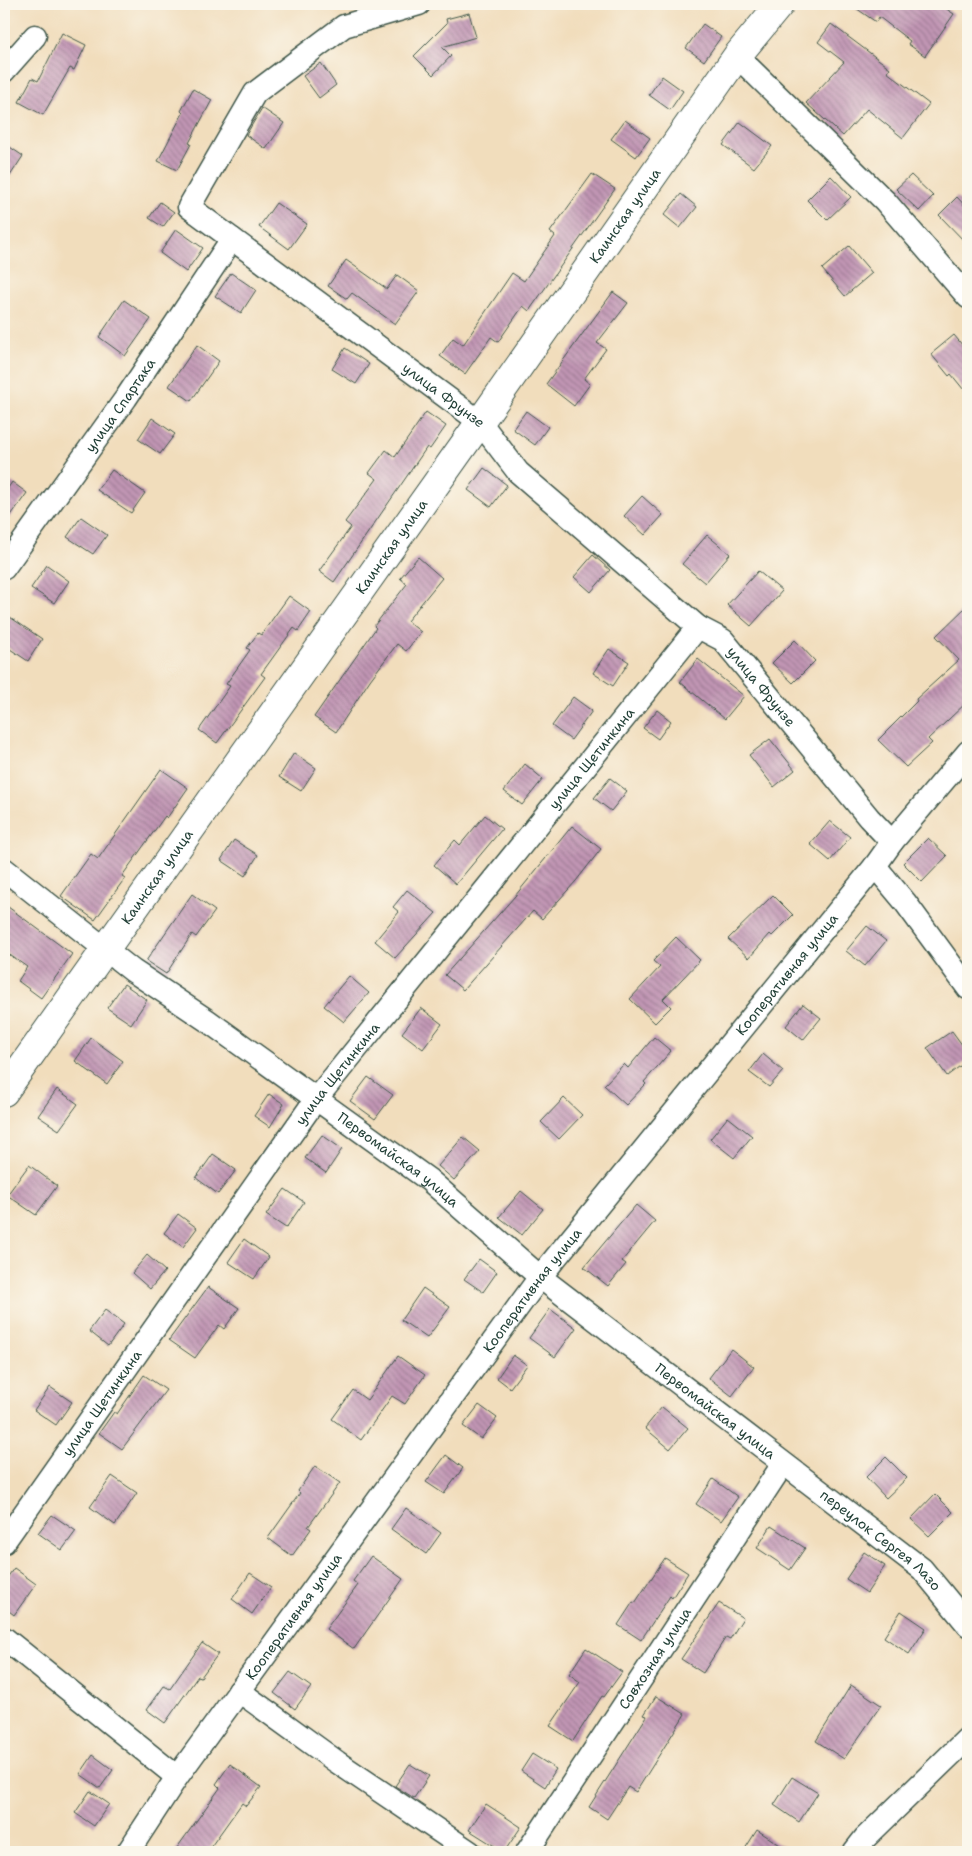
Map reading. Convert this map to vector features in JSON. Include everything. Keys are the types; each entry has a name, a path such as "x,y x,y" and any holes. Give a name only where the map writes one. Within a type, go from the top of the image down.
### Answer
{"main road":[{"name":"Каинская улица","path":"4,1092 480,422 737,56 780,4"}],"street":[{"name":"улица Фрунзе","path":"419,4 344,26 255,93 189,207 480,422 518,472 698,627 723,640 869,818 892,842"},
{"path":"4,71 35,36"},
{"path":"737,56 885,202 968,297"},
{"name":"улица Спартака","path":"4,568 126,398 232,239"},
{"name":"улица Щетинкина","path":"4,1542 316,1099 698,627"},
{"name":"Кооперативная улица","path":"128,1852 177,1777 540,1277 892,842 968,752"},
{"path":"874,866 904,902 968,988"},
{"name":"Первомайская улица","path":"4,869 133,971 208,1021 429,1180 540,1277 783,1464"},
{"name":"переулок Сергея Лазо","path":"783,1464 922,1569 968,1625"},
{"name":"Совхозная улица","path":"527,1852 783,1464"},
{"path":"4,1638 177,1777"},
{"path":"239,1691 338,1762 470,1852"},
{"path":"854,1852 865,1838 968,1738"}],"building":[{"path":"850,4 939,4 954,14 925,56 908,44 910,41 879,17 876,22"},
{"path":"469,13 476,37 442,47 451,56 433,75 414,56 447,23 446,19"},
{"path":"703,24 721,37 704,61 686,48"},
{"path":"831,24 890,68 887,72 929,104 903,138 867,109 843,136 806,103 844,62 818,42"},
{"path":"62,33 86,45 74,70 70,68 43,115 19,102 32,78 38,81"},
{"path":"321,63 336,85 319,98 303,76"},
{"path":"662,76 683,91 670,110 649,95"},
{"path":"193,89 212,100 177,170 158,161"},
{"path":"262,108 284,123 266,149 246,135"},
{"path":"625,120 650,138 636,157 611,139"},
{"path":"740,122 772,146 754,168 723,145"},
{"path":"4,143 23,156 4,185"},
{"path":"592,174 615,189 529,311 523,306 498,342 491,337 465,374 440,356 453,338 463,345 512,273 524,281 555,236 550,232"},
{"path":"911,175 933,196 919,211 896,189"},
{"path":"831,176 851,197 827,220 807,200"},
{"path":"681,194 697,207 680,228 664,215"},
{"path":"957,197 968,209 968,245 939,215"},
{"path":"160,202 174,212 163,227 149,218"},
{"path":"276,203 307,224 289,249 259,227"},
{"path":"176,229 203,248 186,272 160,253"},
{"path":"849,246 872,273 845,296 822,269"},
{"path":"346,260 387,289 397,275 419,291 395,324 352,293 347,299 328,286"},
{"path":"231,273 256,290 241,313 215,296"},
{"path":"613,292 628,303 597,343 606,349 584,379 590,384 574,406 546,384"},
{"path":"124,300 151,319 125,356 99,337"},
{"path":"954,335 968,352 968,395 931,354"},
{"path":"197,345 219,361 191,401 169,386"},
{"path":"345,348 369,364 356,384 332,369"},
{"path":"526,411 548,427 535,445 513,429"},
{"path":"426,412 446,426 430,449 427,447 334,582 319,571 351,527 345,522 377,479 369,473 386,450 395,457"},
{"path":"152,418 175,434 160,454 138,439"},
{"path":"484,468 507,485 491,507 468,490"},
{"path":"112,470 145,493 131,513 97,490"},
{"path":"12,482 27,493 4,525 4,494"},
{"path":"642,496 663,515 645,535 624,516"},
{"path":"81,517 107,535 93,554 67,537"},
{"path":"707,535 730,554 705,583 682,564"},
{"path":"593,555 610,570 591,592 574,577"},
{"path":"418,557 442,578 407,621 421,632 406,651 397,644 370,680 336,732 314,717 376,628 374,626 407,584 400,578"},
{"path":"47,565 69,581 54,603 31,588"},
{"path":"758,571 782,591 751,626 727,605"},
{"path":"289,596 311,612 298,631 294,628 261,674 265,677 217,743 199,730 230,686 226,684 250,650 247,648 258,633 261,635"},
{"path":"968,605 968,701 928,739 932,743 906,767 878,740 917,701 916,699 959,660 936,636"},
{"path":"4,613 42,639 28,661 4,645"},
{"path":"795,640 815,661 793,683 772,663"},
{"path":"609,649 629,662 613,686 593,673"},
{"path":"698,659 744,696 725,719 680,682"},
{"path":"573,697 592,711 571,740 552,726"},
{"path":"657,710 671,721 658,739 643,728"},
{"path":"770,739 795,770 774,787 749,755"},
{"path":"294,753 316,768 301,791 279,777"},
{"path":"525,764 543,779 522,805 504,791"},
{"path":"161,769 188,788 167,818 165,816 122,876 125,878 95,920 61,896 91,854 98,859"},
{"path":"610,778 627,791 611,811 594,798"},
{"path":"485,815 502,829 456,884 434,865 455,840 460,845"},
{"path":"830,821 850,837 830,861 810,844"},
{"path":"572,826 601,849 576,881 542,919 533,911 463,990 445,975 515,896"},
{"path":"928,838 947,856 922,882 903,863"},
{"path":"234,840 258,855 245,876 221,860"},
{"path":"407,890 436,913 395,958 375,941 399,912 393,907"},
{"path":"192,894 215,911 196,937 192,934 166,974 146,961"},
{"path":"773,895 793,915 772,936 770,934 749,958 728,939"},
{"path":"4,904 72,954 41,998 18,981 27,967 4,951"},
{"path":"867,926 886,941 865,966 846,951"},
{"path":"676,937 700,960 663,999 671,1007 655,1023 630,999 660,967 653,961"},
{"path":"349,976 369,993 344,1022 324,1006"},
{"path":"124,984 147,1000 131,1024 107,1008"},
{"path":"803,1004 821,1018 803,1040 786,1026"},
{"path":"421,1008 442,1024 423,1049 402,1033"},
{"path":"952,1031 968,1053 968,1060 947,1076 927,1048"},
{"path":"654,1037 671,1051 644,1082 646,1084 626,1105 604,1085 624,1064 628,1068"},
{"path":"91,1038 123,1061 107,1084 75,1061"},
{"path":"763,1054 783,1071 769,1087 749,1072"},
{"path":"368,1077 393,1095 375,1119 350,1101"},
{"path":"57,1089 78,1104 59,1130 38,1116"},
{"path":"269,1094 284,1104 270,1127 254,1116"},
{"path":"564,1098 582,1115 559,1139 541,1122"},
{"path":"728,1117 752,1136 734,1158 710,1139"},
{"path":"322,1135 342,1149 326,1173 305,1158"},
{"path":"463,1137 480,1151 454,1180 438,1166"},
{"path":"213,1154 236,1170 218,1194 196,1178"},
{"path":"29,1165 57,1186 36,1215 7,1195"},
{"path":"285,1189 304,1202 286,1228 266,1215"},
{"path":"521,1191 543,1209 522,1235 499,1217"},
{"path":"636,1205 655,1221 622,1261 626,1264 608,1286 584,1267"},
{"path":"178,1214 197,1228 183,1247 164,1233"},
{"path":"244,1239 269,1257 254,1279 228,1262"},
{"path":"147,1255 165,1271 150,1289 132,1273"},
{"path":"479,1259 497,1272 483,1292 464,1279"},
{"path":"208,1287 239,1308 224,1329 219,1325 195,1358 169,1340"},
{"path":"423,1288 450,1307 427,1338 401,1320"},
{"path":"550,1309 576,1328 555,1357 529,1338"},
{"path":"105,1310 124,1324 108,1346 89,1331"},
{"path":"731,1349 754,1367 732,1396 709,1378"},
{"path":"513,1355 527,1365 510,1388 497,1378"},
{"path":"398,1356 425,1375 405,1404 392,1396 361,1440 332,1419 353,1390 367,1400"},
{"path":"144,1375 166,1390 122,1449 99,1433 114,1412 117,1414"},
{"path":"50,1387 72,1402 56,1425 34,1410"},
{"path":"479,1405 497,1418 481,1439 463,1426"},
{"path":"662,1407 688,1428 670,1449 645,1428"},
{"path":"446,1455 463,1468 444,1494 426,1482"},
{"path":"886,1457 907,1478 886,1498 866,1477"},
{"path":"315,1466 340,1483 308,1527 311,1529 292,1556 268,1538 300,1493 298,1491"},
{"path":"112,1476 137,1493 115,1525 90,1507"},
{"path":"713,1479 738,1497 721,1521 696,1504"},
{"path":"935,1494 953,1512 929,1536 911,1519"},
{"path":"406,1508 441,1533 426,1554 391,1529"},
{"path":"52,1515 76,1531 62,1550 38,1533"},
{"path":"771,1526 805,1548 790,1570 757,1548"},
{"path":"864,1552 885,1566 867,1593 846,1579"},
{"path":"371,1556 403,1579 354,1649 326,1629 358,1585 353,1581"},
{"path":"665,1558 688,1573 672,1598 670,1596 641,1640 618,1625"},
{"path":"14,1568 36,1584 14,1615 4,1607 4,1582"},
{"path":"250,1573 271,1587 252,1614 232,1599"},
{"path":"719,1603 743,1618 730,1639 726,1637 703,1673 681,1659"},
{"path":"901,1611 926,1628 909,1654 884,1637"},
{"path":"202,1643 218,1654 201,1677 198,1676 165,1723 147,1710 164,1686 170,1689"},
{"path":"586,1648 622,1672 604,1697 602,1696 573,1741 550,1726 580,1682 569,1674"},
{"path":"290,1672 311,1687 295,1709 274,1693"},
{"path":"851,1685 881,1705 844,1759 816,1741"},
{"path":"656,1696 685,1714 636,1792 628,1787 607,1819 589,1807 647,1716 644,1715"},
{"path":"532,1754 556,1769 545,1787 521,1771"},
{"path":"93,1755 113,1770 100,1788 80,1774"},
{"path":"230,1764 261,1787 246,1806 242,1803 207,1852 174,1852 220,1788 216,1784"},
{"path":"410,1764 429,1776 414,1798 395,1786"},
{"path":"792,1777 818,1793 799,1822 774,1805"},
{"path":"90,1791 109,1804 94,1826 75,1813"},
{"path":"486,1804 521,1827 504,1852 469,1830"},
{"path":"757,1830 791,1852 743,1852"}]}
